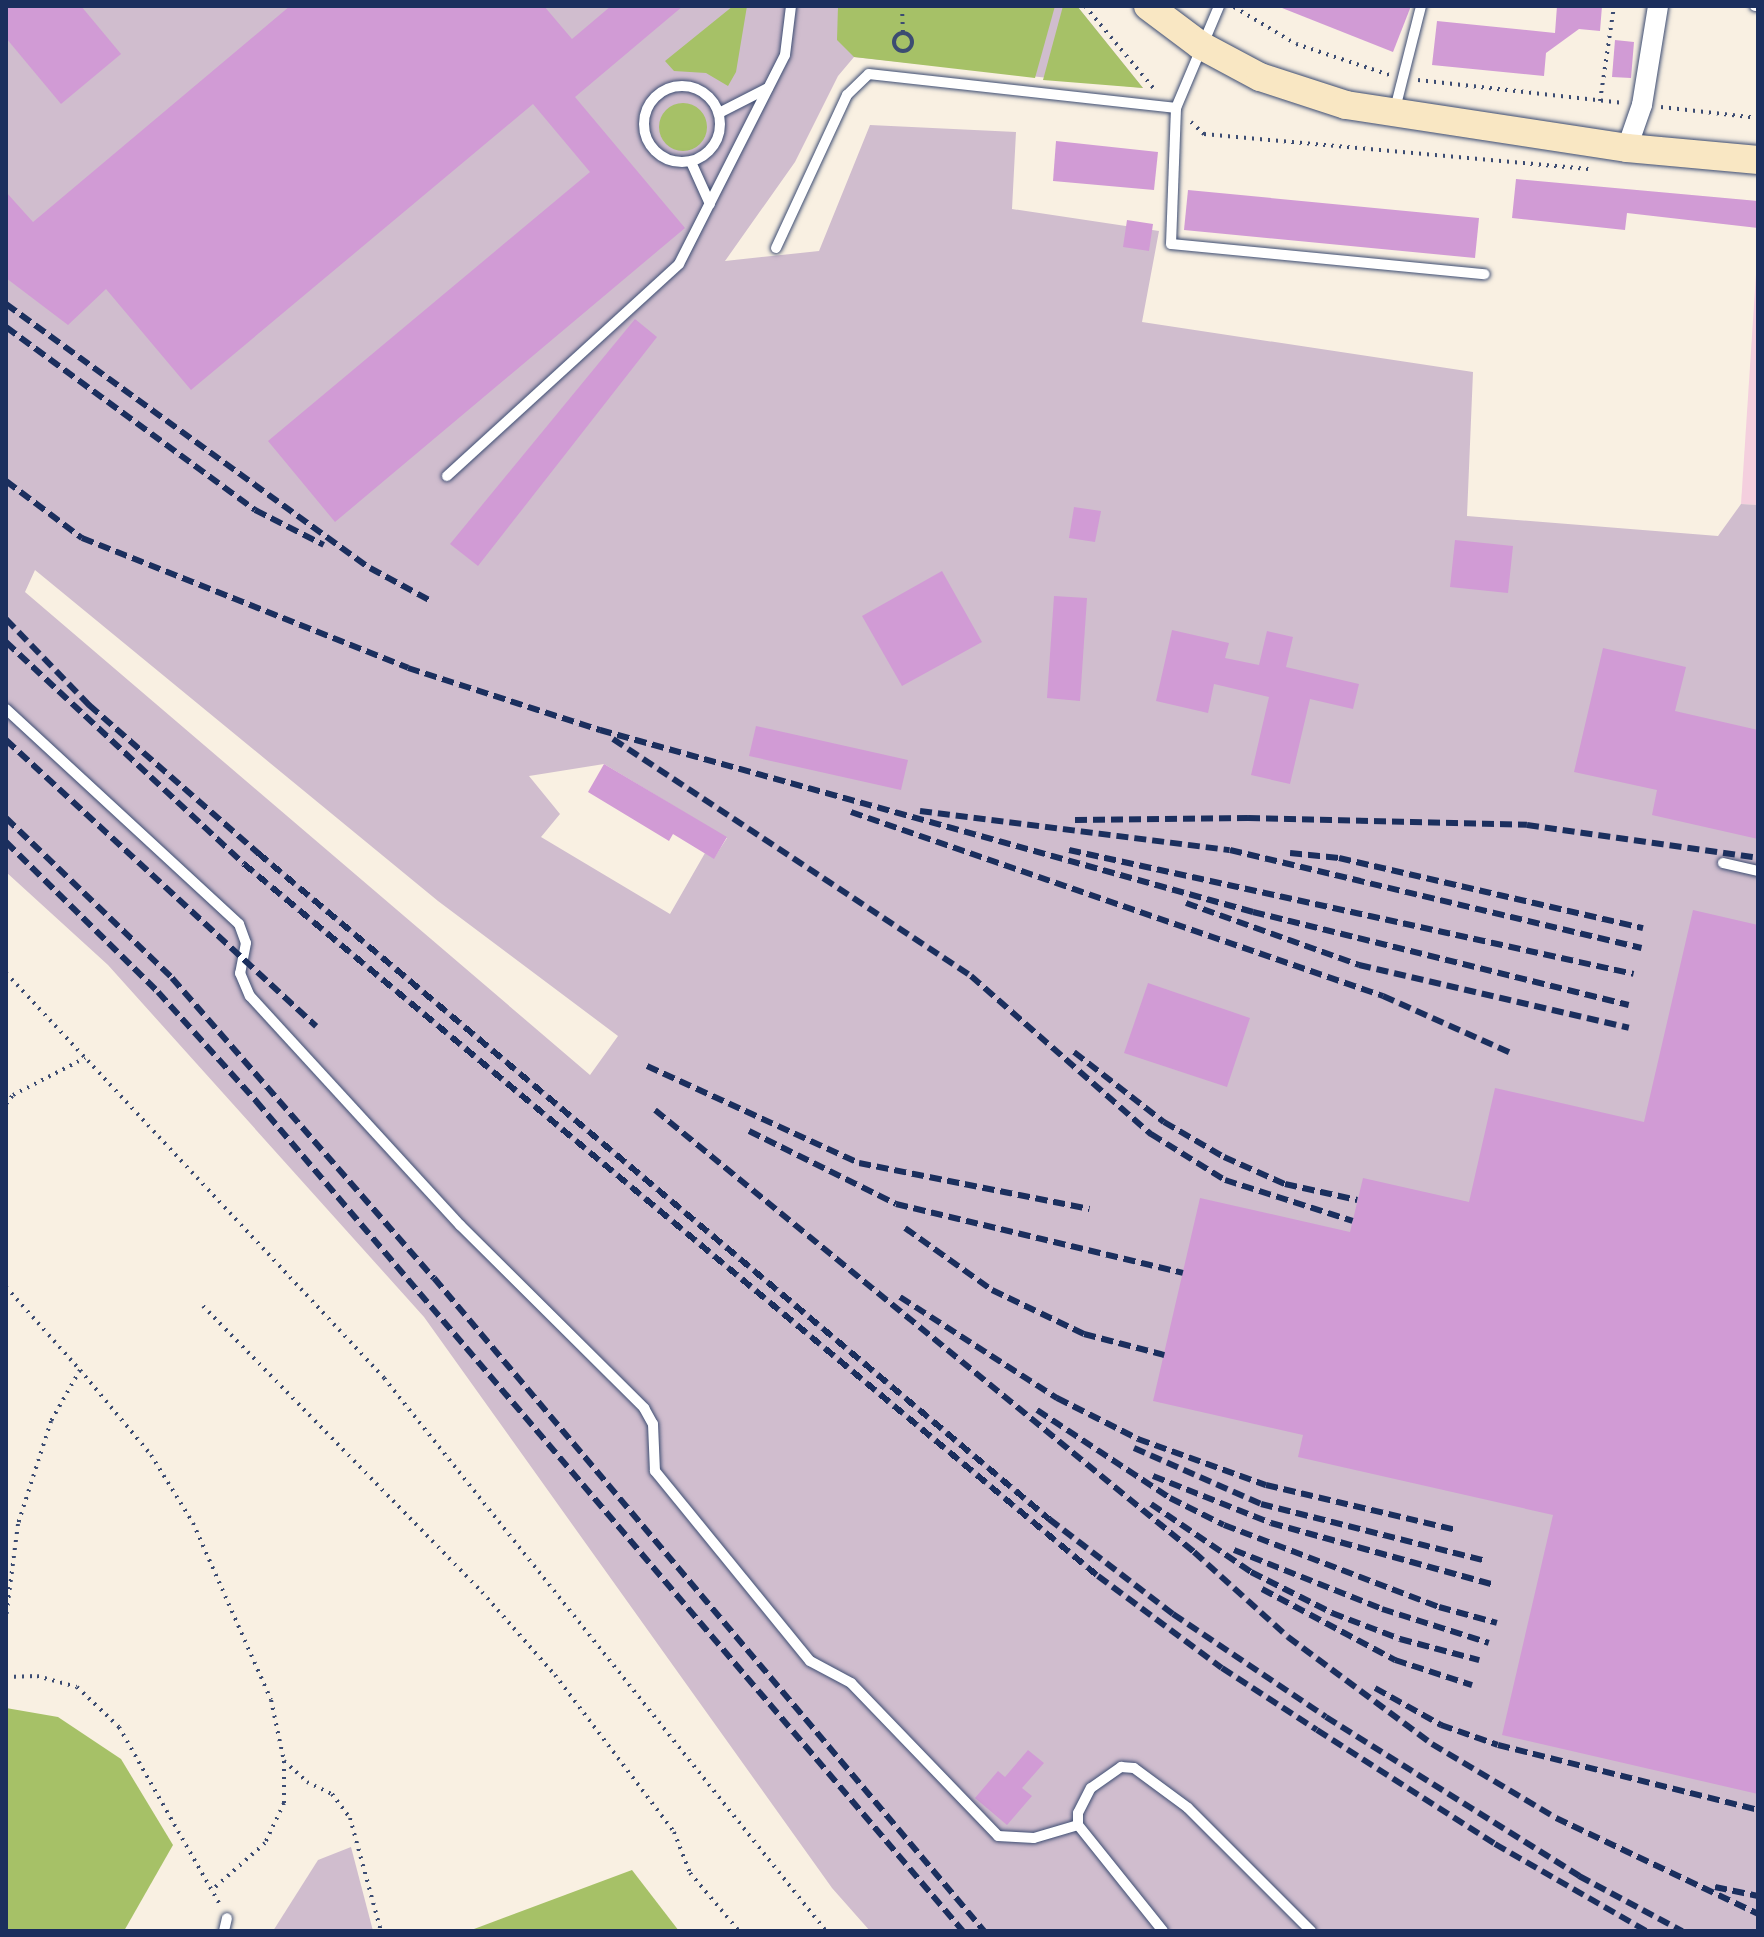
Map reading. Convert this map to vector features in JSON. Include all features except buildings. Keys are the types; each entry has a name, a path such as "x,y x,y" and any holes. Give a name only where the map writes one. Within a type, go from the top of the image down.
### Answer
{"main road":[{"path":"1148,6 1200,45 1308,95 1394,113 1627,148 1758,160"}],"street":[{"path":"1627,148 1642,105 1658,6"}],"lane":[{"path":"447,476 679,264 785,55 791,6"},
{"path":"1219,6 1176,108 1171,244 1485,274"},
{"path":"1394,113 1421,6"},
{"path":"776,248 847,95 869,74 1176,108"},
{"path":"670,87 694,87 719,113 719,137 703,156 691,162 666,159 647,140 645,115 650,103 670,87"},
{"path":"719,113 769,87"},
{"path":"691,162 710,204"},
{"path":"6,709 239,924 246,943 240,973 250,996 460,1225 644,1408 653,1424 655,1471 810,1661 851,1683 998,1836 1034,1838 1078,1825"},
{"path":"1723,863 1758,871"},
{"path":"1163,1931 1078,1825 1078,1813 1091,1788 1112,1770 1134,1768 1188,1808 1311,1931"},
{"path":"224,1931 227,1918"}],"path":[{"path":"902,6 903,33 894,44 904,52 913,42 903,33"},
{"path":"1085,6 1153,88 1204,134 1600,170"},
{"path":"1232,6 1310,50 1404,77 1758,118"},
{"path":"1600,101 1614,6"},
{"path":"6,973 384,1378 826,1931"},
{"path":"6,1104 13,1095 85,1058"},
{"path":"6,1287 151,1455 193,1523 271,1700 284,1761 284,1803 265,1843 213,1889"},
{"path":"203,1306 482,1592 555,1675 674,1832 690,1873 739,1931"},
{"path":"6,1618 18,1524 51,1421 80,1370"},
{"path":"6,1677 37,1676 77,1687 119,1727 227,1918"},
{"path":"284,1761 332,1794 350,1818 381,1931"}],"shaded area":[{"path":"6,6 1077,6 1143,88 854,57 838,76 795,162 725,261 819,251 870,125 1016,132 1012,209 1159,231 1142,322 1473,372 1467,516 1718,536 1741,504 1758,505 1758,1931 870,1931 832,1888 424,1317 108,965 6,872","holes":["35,570 438,901 618,1036 590,1075 25,592","604,764 727,838 714,858 705,853 670,914 541,837 560,814 529,776"]},
{"path":"1758,244 1758,505 1741,504"},
{"path":"351,1847 373,1931 273,1931 318,1860"}],"green space":[{"path":"733,6 747,6 736,72 728,86 706,73 674,71 665,61"},
{"path":"838,6 1055,6 1035,78 854,57 837,40"},
{"path":"1063,6 1077,6 1143,88 1043,80"},
{"path":"683,103 700,110 707,127 700,144 683,151 666,144 659,127 666,110"},
{"path":"6,1708 58,1717 121,1759 173,1845 124,1931 6,1931"},
{"path":"632,1870 679,1931 474,1931 474,1929"}],"railway":[{"path":"6,304 370,568 431,601"},
{"path":"6,327 255,510 324,545"},
{"path":"6,481 82,538 408,668 600,730 1253,912 1629,1005"},
{"path":"6,619 89,705 258,853 1049,1519 1173,1614 1326,1717 1579,1876 1682,1931"},
{"path":"6,642 244,864 1098,1576 1222,1668 1317,1730 1495,1844 1646,1931"},
{"path":"613,739 971,976 1151,1134 1225,1180 1353,1221"},
{"path":"6,740 316,1026"},
{"path":"920,811 1230,850 1642,948"},
{"path":"851,812 1383,996 1511,1053"},
{"path":"6,818 172,978 434,1278 984,1931"},
{"path":"1075,820 1248,818 1527,825 1758,858"},
{"path":"6,842 158,992 256,1101 963,1931"},
{"path":"1069,850 1634,974"},
{"path":"1290,853 1339,858 1643,928"},
{"path":"1186,903 1359,965 1629,1028"},
{"path":"1074,1052 1164,1122 1224,1157 1285,1184 1357,1200"},
{"path":"647,1066 859,1163 1089,1209"},
{"path":"655,1110 1194,1552 1288,1637 1432,1744 1556,1818 1758,1914"},
{"path":"749,1131 896,1204 1183,1273"},
{"path":"905,1228 992,1290 1084,1334 1164,1355"},
{"path":"900,1297 1057,1398 1138,1439 1266,1485 1457,1530"},
{"path":"1037,1410 1170,1498 1224,1525 1439,1607 1497,1623"},
{"path":"1134,1448 1261,1504 1487,1561"},
{"path":"1153,1476 1271,1523 1495,1585"},
{"path":"1151,1504 1251,1572 1332,1613 1400,1639 1479,1660"},
{"path":"1234,1550 1382,1609 1489,1643"},
{"path":"1262,1589 1395,1660 1472,1685"},
{"path":"1375,1688 1441,1725 1498,1745 1758,1810"},
{"path":"1715,1887 1758,1896"}]}
